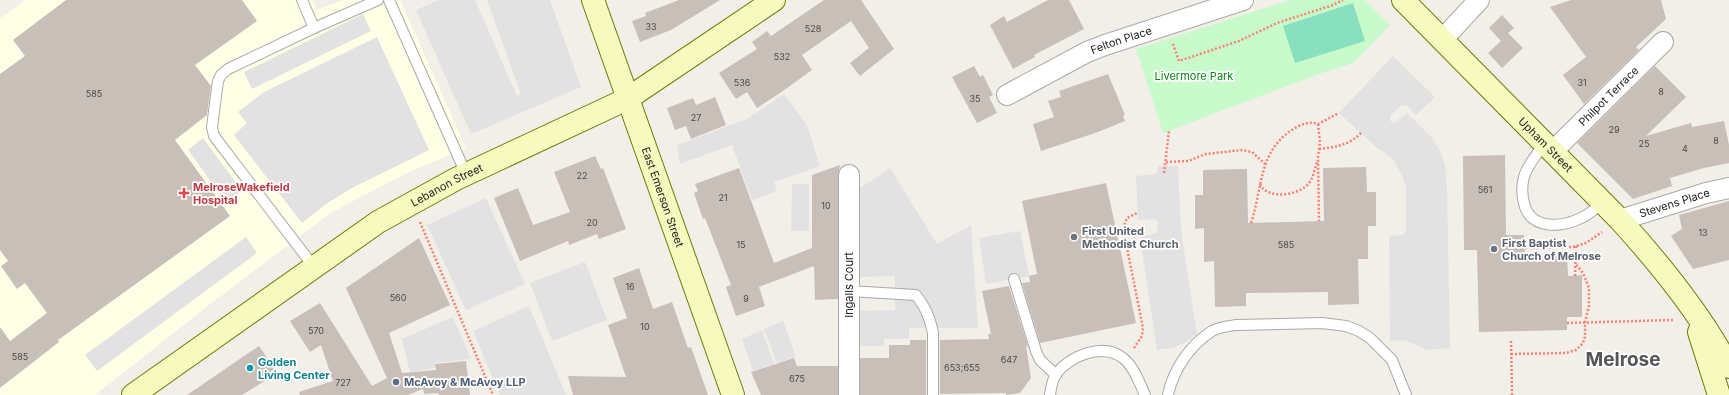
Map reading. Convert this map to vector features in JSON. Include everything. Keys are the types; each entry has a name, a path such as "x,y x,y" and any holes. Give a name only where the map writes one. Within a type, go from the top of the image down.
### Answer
{"main road":[{"name":"East Emerson Street","path":"593,0 733,395"},
{"name":"Lebanon Street","path":"133,395 378,222 412,202 466,174 627,99 774,0"},
{"name":"Upham Street","path":"1403,0 1603,202 1653,256 1708,331 1729,367"},
{"name":"Upham Street","path":"1682,294 1701,337 1718,395"}],"street":[{"name":"Felton Place","path":"1007,96 1087,52 1242,0"},
{"path":"1443,39 1479,0"},
{"name":"Philpot Terrace","path":"1549,147 1663,42"},
{"name":"Ingalls Court","path":"849,175 849,395"},
{"name":"Stevens Place","path":"1620,220 1729,188"}],"lane":[{"path":"302,0 314,28"},
{"path":"314,267 214,136 212,131 220,77 228,69 314,28 378,0"},
{"path":"389,0 466,174"},
{"path":"1549,147 1526,170 1523,182 1523,200 1526,210 1534,219 1538,223 1549,225 1567,223 1587,215 1603,202"},
{"path":"1014,279 1040,360 1056,374"},
{"path":"849,291 916,295 927,310 932,328 933,395"},
{"path":"1168,395 1175,372 1185,357 1205,336 1213,331 1223,327 1236,325 1322,323 1346,326 1359,331 1370,338 1392,360 1406,395"},
{"path":"1050,395 1051,387 1056,374 1071,360 1086,353 1098,351 1118,354 1124,359 1138,377 1144,395"}],"path":[{"path":"1167,24 1179,61 1240,40 1277,23 1343,0"},
{"path":"1252,223 1265,164 1277,141 1302,124 1318,124 1339,113"},
{"path":"1260,183 1262,188 1272,194 1281,194 1305,187 1311,180 1318,157 1320,130 1318,124"},
{"path":"1164,173 1169,131"},
{"path":"1319,150 1351,142 1361,133"},
{"path":"1166,162 1188,161 1206,154 1242,150 1252,152 1265,164"},
{"path":"1318,157 1319,221"},
{"path":"412,202 493,395"},
{"path":"1124,359 1142,336 1143,328 1123,228 1127,218 1137,213"},
{"path":"1524,248 1576,246 1592,240 1620,220"},
{"path":"1575,276 1576,246"},
{"path":"1511,354 1566,353 1579,348 1584,341 1584,322 1589,306 1589,288 1583,273 1575,263"},
{"path":"1567,323 1693,319"},
{"path":"1511,341 1512,395"}],"shaded area":[{"name":"MelroseWakefield Hospital","path":"26,0 312,0 317,10 343,0 400,0 466,148 405,174 332,212 209,305 95,395 0,395 0,18"},
{"path":"439,0 475,0 517,96 521,94 487,0 550,0 581,87 471,134 416,10"},
{"path":"363,14 371,31 252,89 244,72"},
{"path":"377,37 429,150 352,188 326,204 302,223 234,135 247,123 238,112 264,92"},
{"path":"1393,56 1435,97 1416,115 1407,106 1402,105 1390,116 1390,119 1392,123 1395,123 1407,113 1432,138 1440,151 1445,165 1447,188 1450,348 1427,350 1405,340 1390,341 1389,236 1403,235 1406,230 1406,187 1402,175 1392,158 1375,146 1339,113"},
{"path":"784,94 807,125 820,166 774,182 777,191 752,200 732,145 680,164 677,145 747,119"},
{"path":"203,138 242,191 226,202 188,150"},
{"path":"1158,166 1178,166 1181,230 1197,335 1176,347 1157,350 1140,237 1157,233 1158,222 1154,219 1138,220 1136,176 1156,174 1158,172"},
{"path":"890,168 937,244 971,225 978,328 909,328 909,339 884,339 884,346 860,346 860,311 895,310 895,276 860,277 859,189"},
{"path":"792,184 809,184 809,231 791,231"},
{"path":"486,198 525,284 466,310 427,225"},
{"path":"1020,231 1029,276 986,284 979,238"},
{"path":"246,237 257,253 97,371 85,355"},
{"path":"585,262 607,320 552,341 530,283"},
{"path":"529,306 566,395 500,395 473,331"},
{"path":"453,317 471,359 434,363 435,368 410,372 402,339"},
{"path":"783,321 796,357 777,363 764,329"},
{"path":"762,330 774,364 753,371 742,339"}],"green space":[{"name":"Livermore Park","path":"1290,0 1365,0 1390,25 1353,63 1319,74 1163,133 1136,49"},
{"path":"1353,3 1365,41 1295,63 1283,26"}],"building":[{"path":"66,0 242,0 257,21 195,65 211,86 207,115 175,140 230,216 58,340 59,342 0,388 0,327 10,341 47,313 25,283 17,289 1,266 8,261 0,250 0,74 25,56 13,40"},
{"path":"679,0 720,0 671,30 640,42 632,21 646,16 645,13"},
{"path":"824,0 861,0 894,49 860,76 850,63 869,48 851,21 802,55 812,70 780,93 757,108 747,92 736,99 719,73 757,49 752,42 767,31 771,36"},
{"path":"1048,0 1069,0 1084,29 1034,55 1035,57 1013,69 990,25 1004,16 1007,22"},
{"path":"1571,0 1661,0 1666,19 1636,47 1639,50 1584,104 1563,75 1586,57 1550,7"},
{"path":"1502,15 1514,28 1508,33 1523,48 1502,68 1488,53 1501,41 1489,28"},
{"path":"974,66 980,77 983,75 993,95 989,97 997,113 977,123 952,77"},
{"path":"1655,66 1686,97 1646,136 1691,123 1692,127 1724,121 1729,145 1729,163 1704,168 1670,178 1672,186 1633,199 1577,143"},
{"path":"1108,74 1125,115 1123,116 1125,121 1098,132 1041,151 1033,124 1054,117 1048,101 1061,97 1059,91"},
{"path":"715,97 726,125 691,139 686,126 675,130 667,108 693,98 696,105"},
{"name":"First Baptist Church of Melrose","path":"1505,155 1506,235 1524,235 1525,257 1567,256 1568,276 1582,275 1582,317 1567,317 1567,330 1479,332 1477,250 1464,250 1463,156"},
{"path":"595,156 601,169 603,168 626,229 599,239 597,234 569,245 568,241 520,261 494,198 518,188 533,225 570,212 554,172"},
{"path":"840,165 838,175 838,299 815,300 814,266 759,287 765,306 736,316 726,287 731,285 705,218 703,219 694,193 698,191 695,184 739,168 774,263 812,248 812,175"},
{"path":"1366,167 1367,192 1376,192 1376,226 1368,226 1368,259 1358,259 1359,304 1328,305 1328,292 1246,293 1246,306 1215,307 1214,261 1204,262 1204,228 1195,229 1195,195 1203,195 1203,170 1247,169 1248,223 1324,221 1323,168"},
{"name":"First United Methodist Church","path":"1106,183 1136,323 1040,343 1022,283 1030,282 1029,276 1037,274 1022,201"},
{"path":"1729,201 1729,260 1693,269 1671,236 1682,229 1679,215"},
{"path":"419,238 450,305 389,333 402,373 436,370 435,364 466,361 470,395 439,395 438,393 424,394 423,389 408,395 300,395 299,392 333,381 321,345 310,352 290,321 320,303 372,386 387,378 346,288"},
{"path":"639,268 653,309 672,302 688,348 691,347 708,395 573,395 568,376 626,377 608,325 627,318 613,278"},
{"path":"1009,286 1028,346 1026,346 1031,378 1020,393 1006,395 1006,393 940,394 940,340 989,339 988,334 991,334 982,291"},
{"path":"910,340 926,340 926,395 860,395 860,358 889,358 889,345 910,345"},
{"name":"Golden Living Center","path":"259,346 276,374 242,395 187,395"},
{"path":"794,358 797,366 838,366 838,395 761,395 751,372"}],"place":[{"name":"MelroseWakefield Hospital","path":"184,193"},
{"name":"First United Methodist Church","path":"1074,237"},
{"name":"First Baptist Church of Melrose","path":"1494,249"},
{"name":"Golden Living Center","path":"250,368"},
{"name":"McAvoy & McAvoy LLP","path":"396,382"}],"district":[{"name":"Melrose","path":"1623,359"}]}
